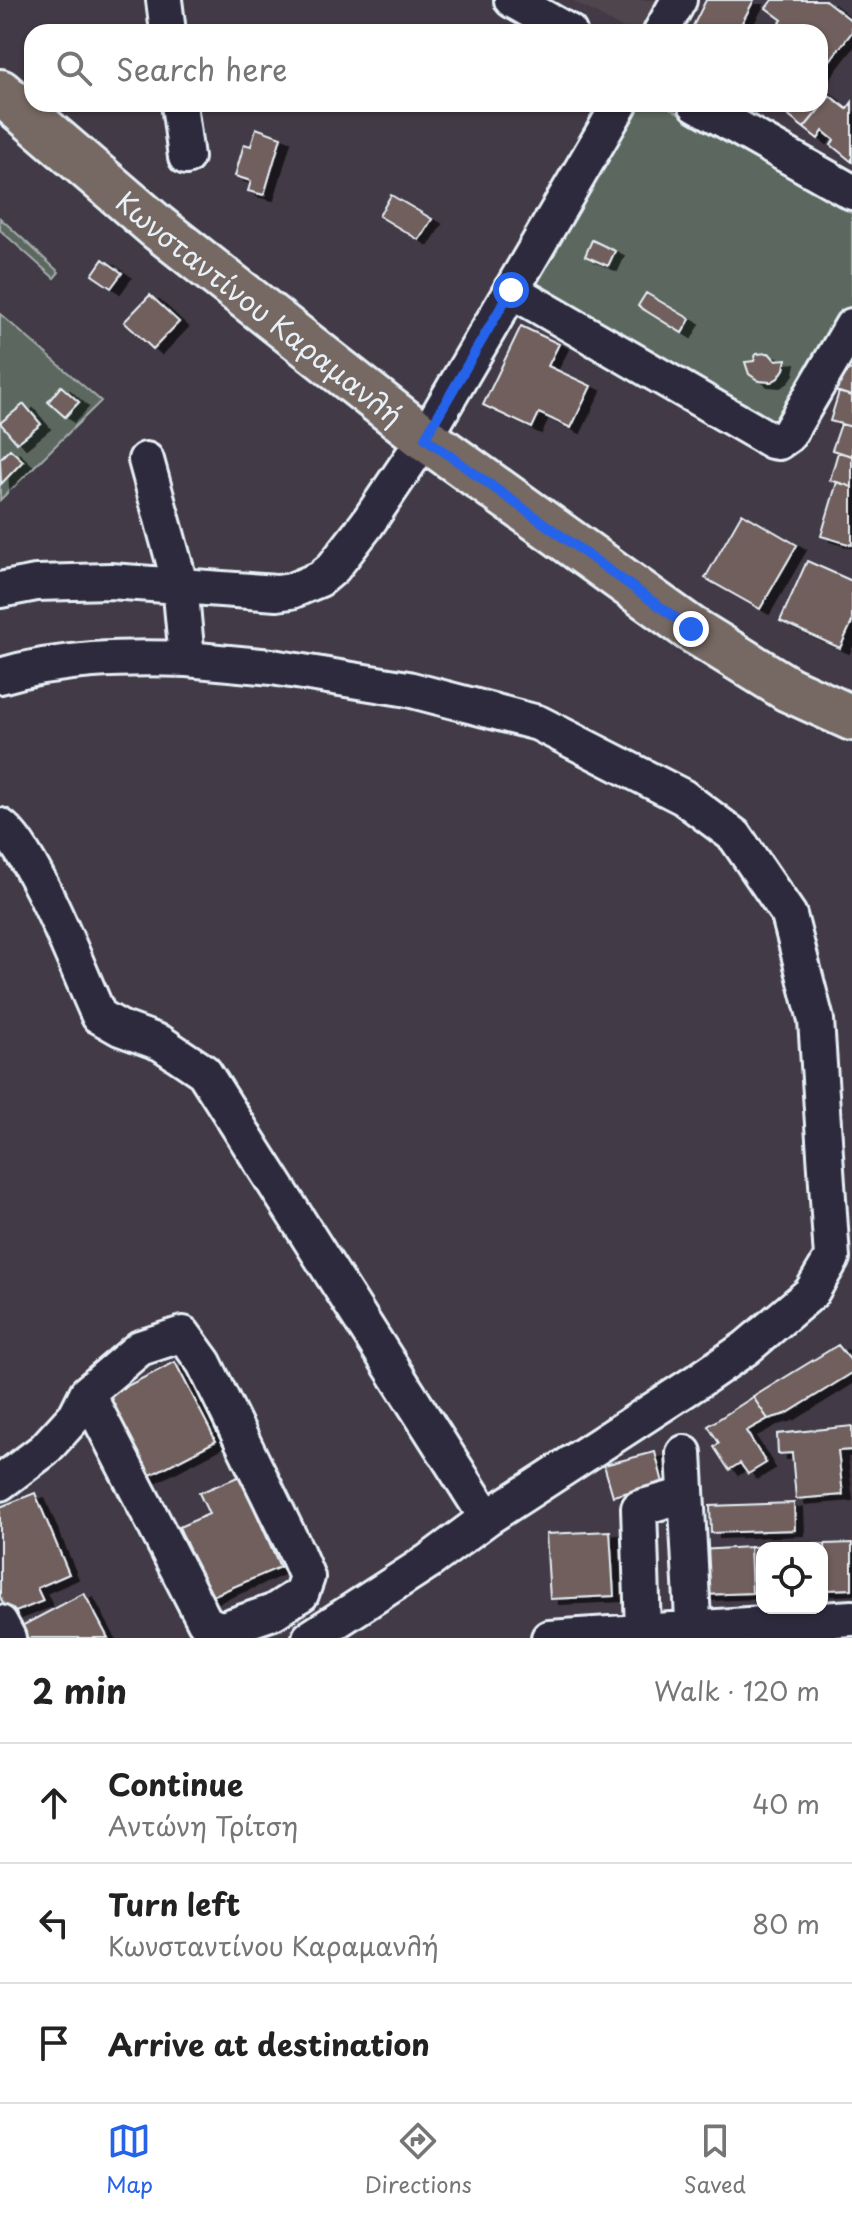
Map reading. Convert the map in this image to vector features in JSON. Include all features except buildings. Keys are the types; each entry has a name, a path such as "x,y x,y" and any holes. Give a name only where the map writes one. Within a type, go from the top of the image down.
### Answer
{"main road":[{"name":"Κωνσταντίνου Καραμανλή","path":"0,92 157,227 425,438 712,644 788,689 852,718"}],"street":[{"path":"164,0 167,24"},
{"path":"512,0 555,24"},
{"path":"666,24 679,0"},
{"path":"180,112 186,157"},
{"path":"0,590 70,581 180,584 232,592 277,593 291,591 320,579 333,568 367,524 425,438 615,112"},
{"path":"710,112 852,192"},
{"path":"511,290 778,442 788,435 852,326"},
{"path":"146,460 180,584 187,659"},
{"path":"0,676 79,661 187,659 351,679 451,699 538,723 683,797 735,836 789,915 816,1020 832,1258 811,1293 746,1348 310,1638"},
{"path":"0,826 7,831 35,874 99,1016 120,1028 161,1043 204,1072 487,1518"},
{"path":"0,1483 44,1450 76,1415 87,1393 140,1348 183,1334 204,1363 291,1539 307,1577 301,1594 273,1612 220,1630 205,1622 87,1393"},
{"path":"684,1453 693,1633"},
{"path":"643,1631 639,1508 685,1495"},
{"path":"549,1638 643,1631 693,1633 852,1618"},
{"path":"0,1623 8,1638"}],"shaded area":[{"path":"571,0 659,0 646,24 615,24"}],"green space":[{"path":"628,112 677,112 817,188 852,214 852,311 784,427 531,280"},
{"path":"0,218 59,272 54,278 0,230"},
{"path":"0,314 101,401 0,500"}],"route":[{"path":"511,290 425,438 691,629"}]}
